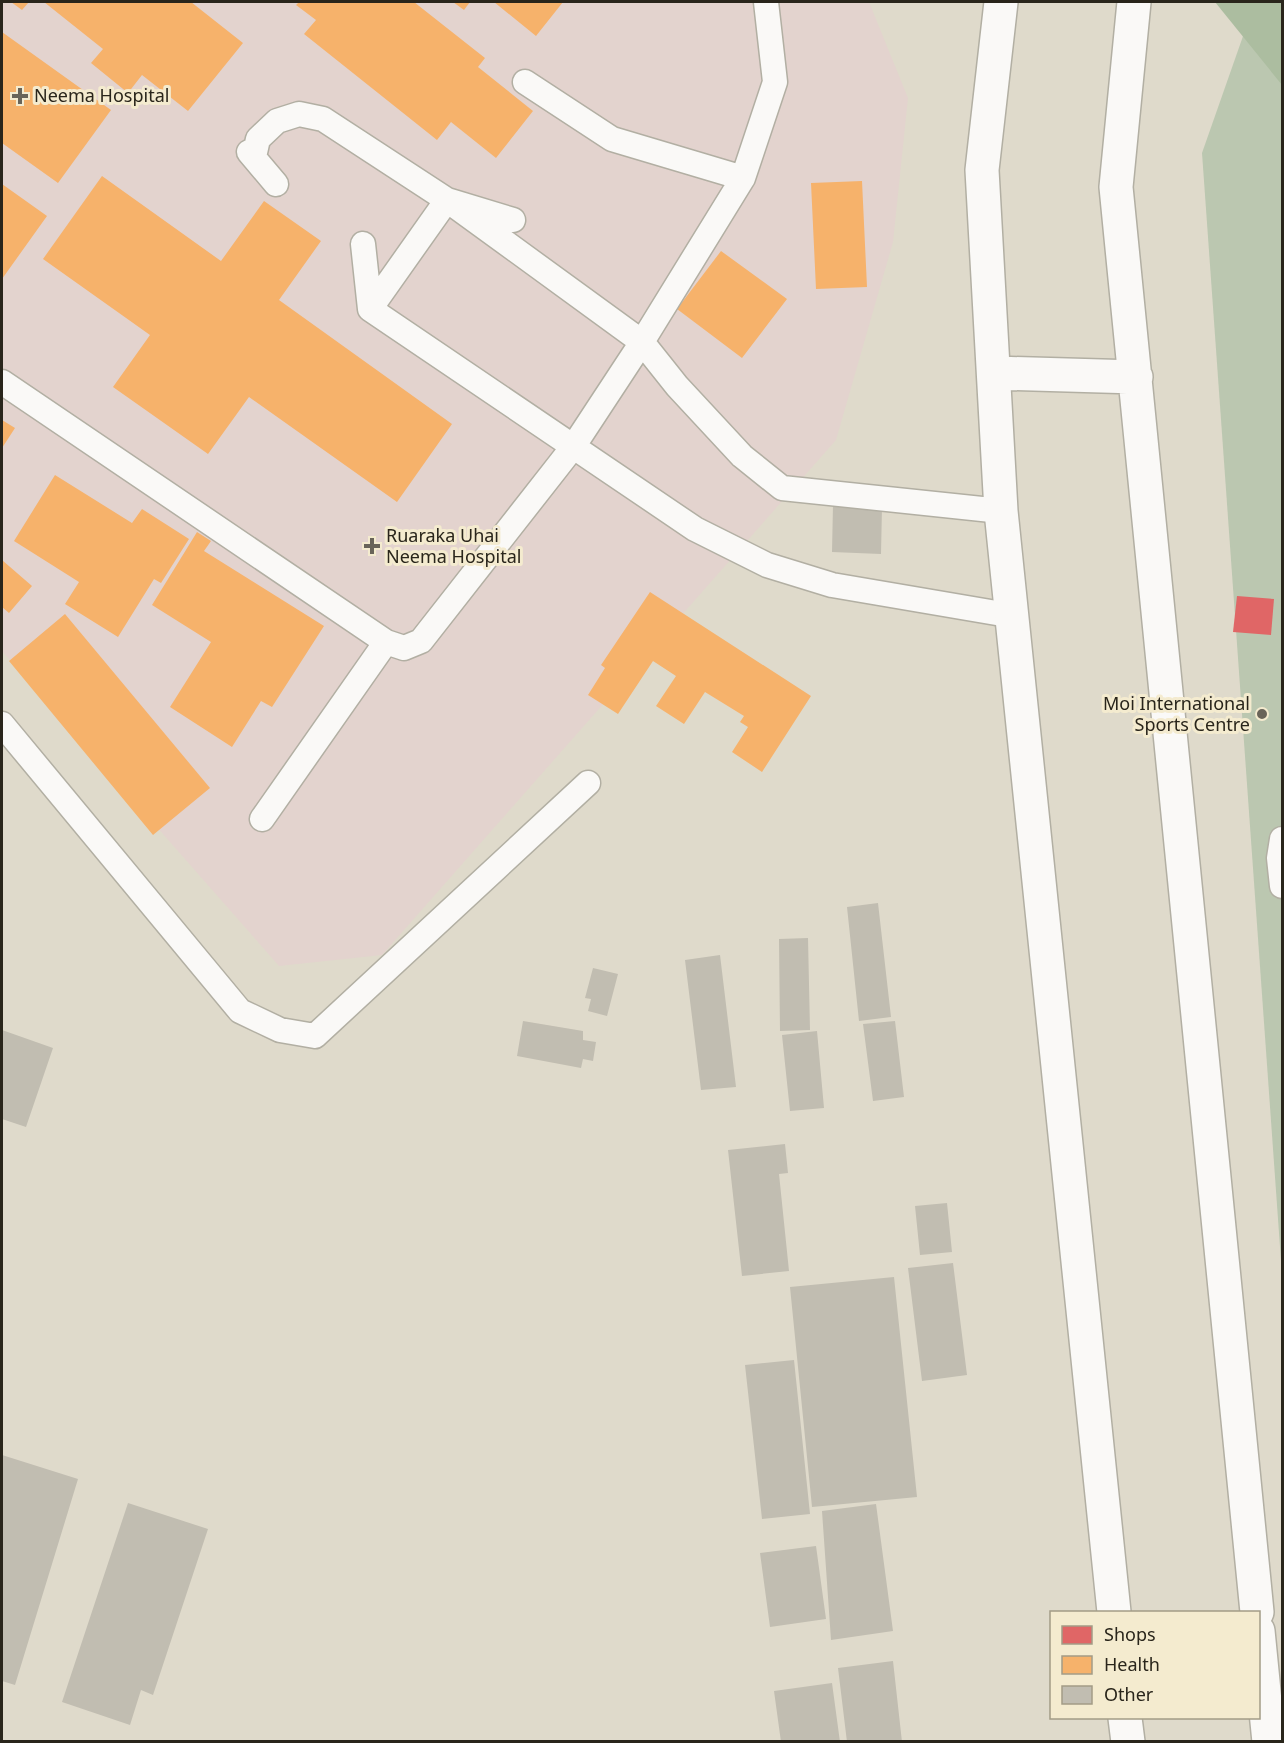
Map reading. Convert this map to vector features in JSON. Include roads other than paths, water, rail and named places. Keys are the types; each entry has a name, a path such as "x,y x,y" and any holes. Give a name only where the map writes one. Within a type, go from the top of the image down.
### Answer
{"street":[{"path":"1001,2 982,170 1001,511 1014,616 1114,1611"},
{"path":"1134,2 1116,187 1257,1611"},
{"path":"995,373 1136,377"},
{"path":"1260,1651 1269,1742"},
{"path":"1125,1719 1128,1742"}],"lane":[{"path":"2,382 386,642 404,648 421,641 573,447 642,342 743,178 775,82 766,2"},
{"path":"525,82 612,139 743,178"},
{"path":"276,184 249,152 254,156 258,139 277,121 299,114 323,119 447,200 642,342 677,386 742,456 782,488 1001,511"},
{"path":"447,200 513,220"},
{"path":"370,309 447,200"},
{"path":"363,244 370,309 695,529 767,564 832,585 1014,616"},
{"path":"262,819 386,642"},
{"path":"2,723 240,1011 280,1030 315,1036 588,783"},
{"path":"1282,839 1279,858 1282,886"}],"place":[{"name":"Neema Hospital","path":"20,96"},
{"name":"Ruaraka Uhai Neema Hospital","path":"372,546"},
{"name":"Moi International Sports Centre","path":"1262,714"}]}
